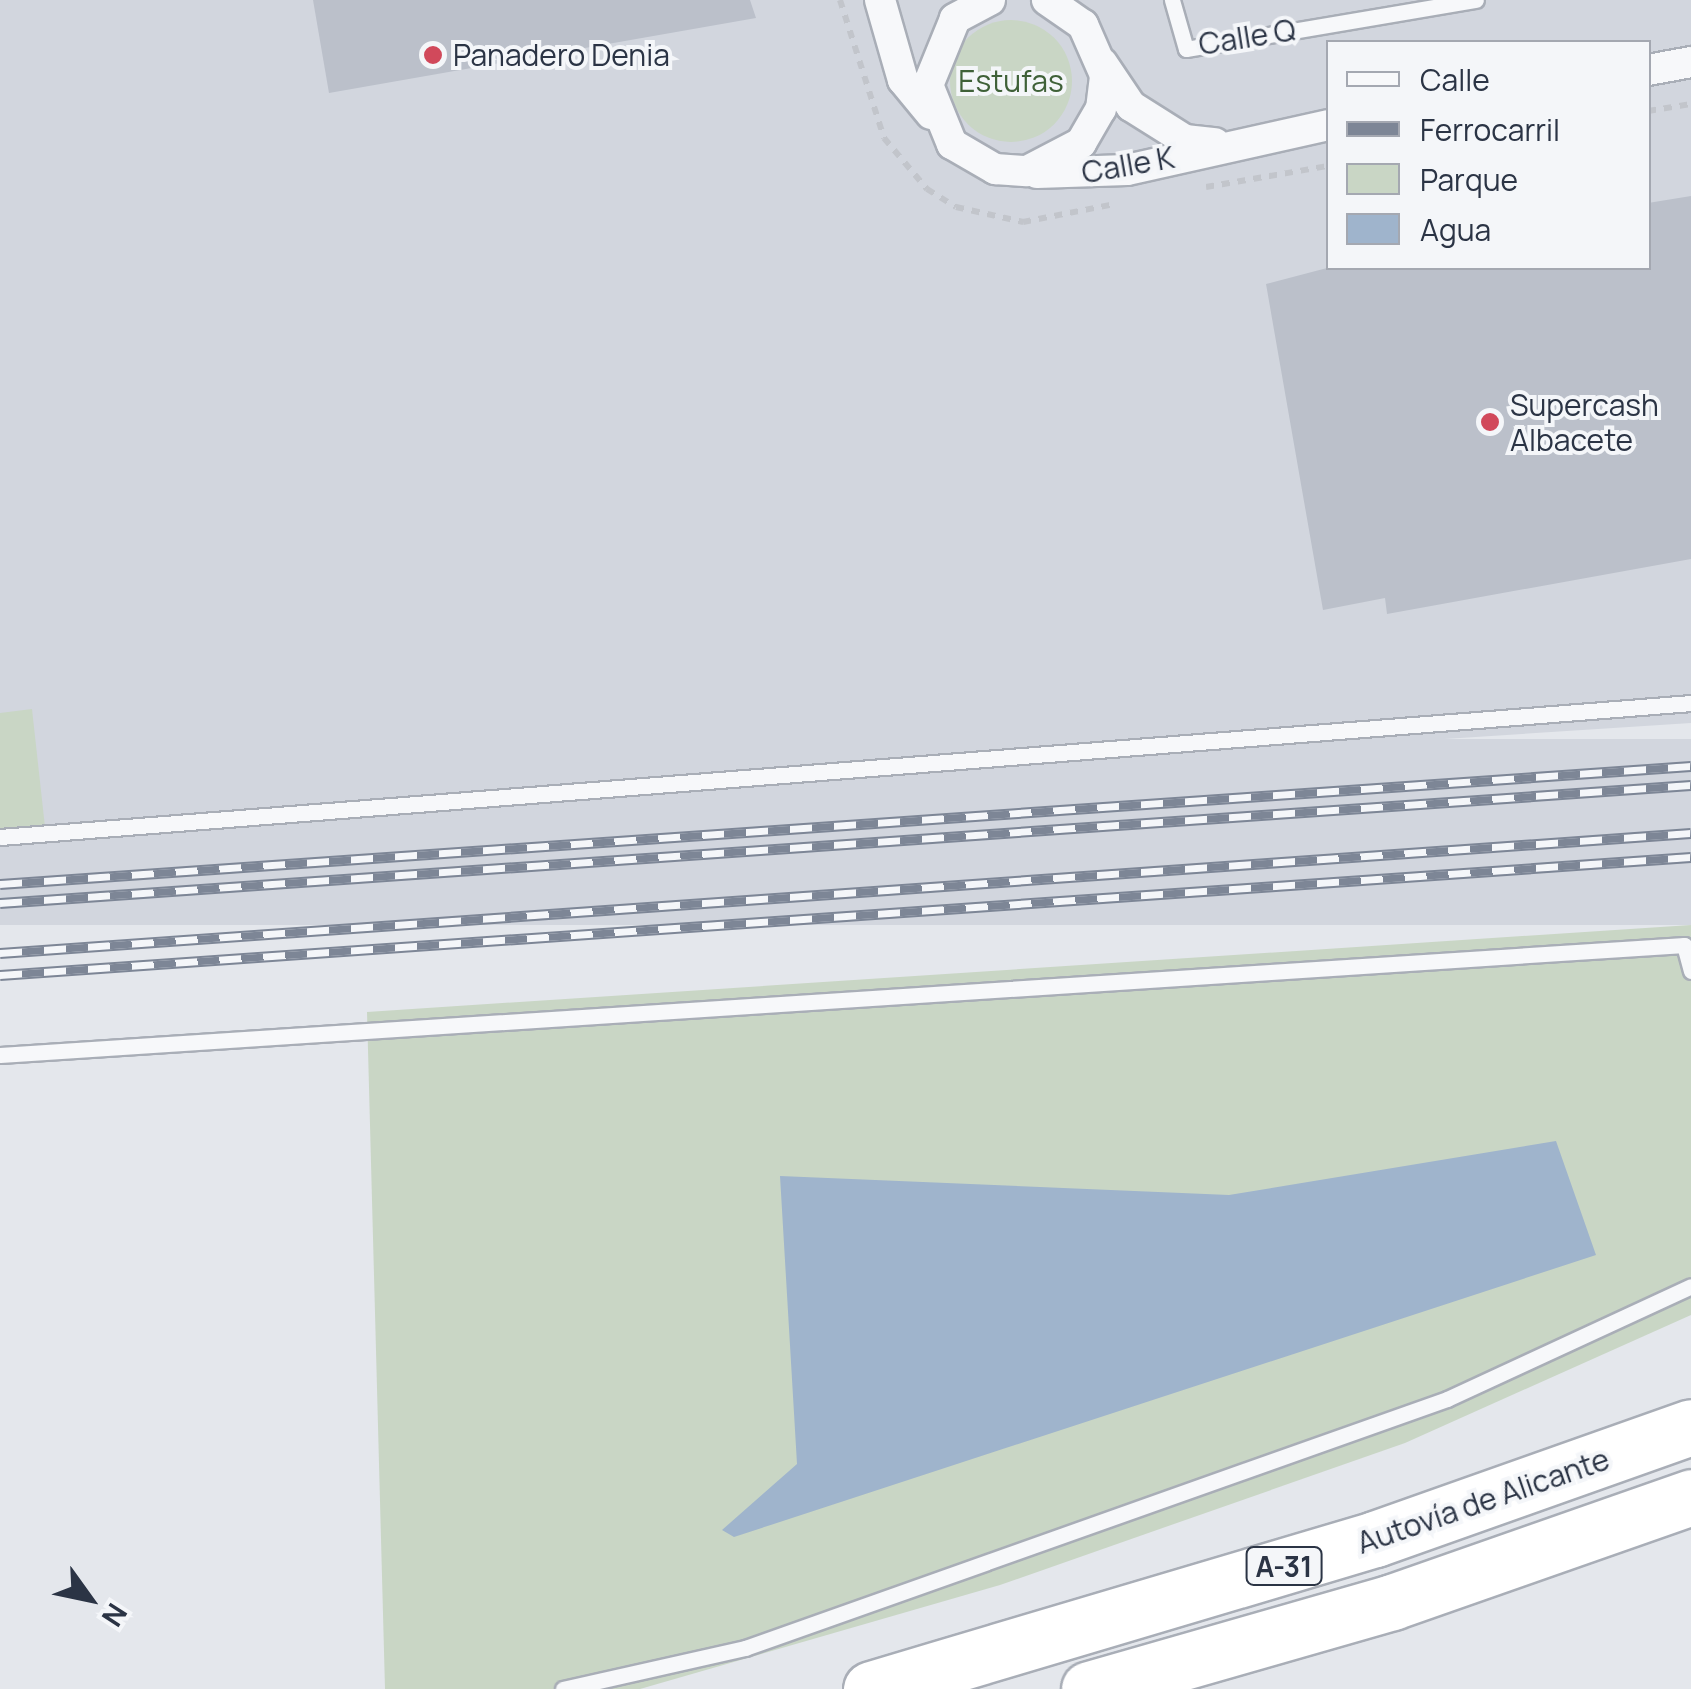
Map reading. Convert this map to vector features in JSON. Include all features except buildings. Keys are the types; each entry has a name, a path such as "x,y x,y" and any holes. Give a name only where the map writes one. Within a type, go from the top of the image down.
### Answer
{"highway":[{"name":"Autovía de Alicante","path":"871,1689 1375,1540 1691,1427"},
{"name":"A-31","path":"1089,1689 1392,1602 1691,1497"}],"street":[{"name":"Calle K","path":"880,0 903,80 968,157 1027,170 1128,170 1228,144 1326,125"},
{"path":"936,121 928,84 937,45 955,19 990,0"},
{"name":"Calle K","path":"1047,0 1084,25 1131,106 1159,126 1228,144"},
{"path":"1027,170 1081,142 1101,109 1101,59 1088,0"},
{"path":"1651,69 1691,62"}],"lane":[{"name":"Calle Q","path":"1172,0 1186,48 1286,24 1476,0"},
{"path":"0,837 1691,702"},
{"path":"0,1055 1684,945 1691,971"},
{"path":"563,1689 745,1648 1446,1400 1691,1286"}],"path":[{"path":"1651,111 1691,104"}],"shaded area":[{"path":"0,0 1691,0 1691,723 0,832"},
{"path":"0,739 1691,739 1691,925 0,925"}],"green space":[{"name":"Estufas","path":"1011,20 1034,25 1054,38 1067,58 1072,81 1067,104 1054,124 1034,137 1011,142 988,137 968,124 955,104 950,81 955,58 968,38 988,25"},
{"path":"32,709 45,827 0,830 0,713"},
{"path":"1691,925 1691,1315 1405,1443 1000,1585 640,1689 385,1689 367,1012"}],"water":[{"path":"1556,1141 1596,1255 734,1537 722,1530 797,1464 780,1176 1229,1195"}],"railway":[{"path":"0,884 1691,766"},
{"path":"0,903 1691,785"},
{"path":"0,953 1691,833"},
{"path":"0,975 1691,857"}],"place":[{"name":"Panadero Denia","path":"433,55"},
{"name":"Supercash Albacete","path":"1490,422"}]}
